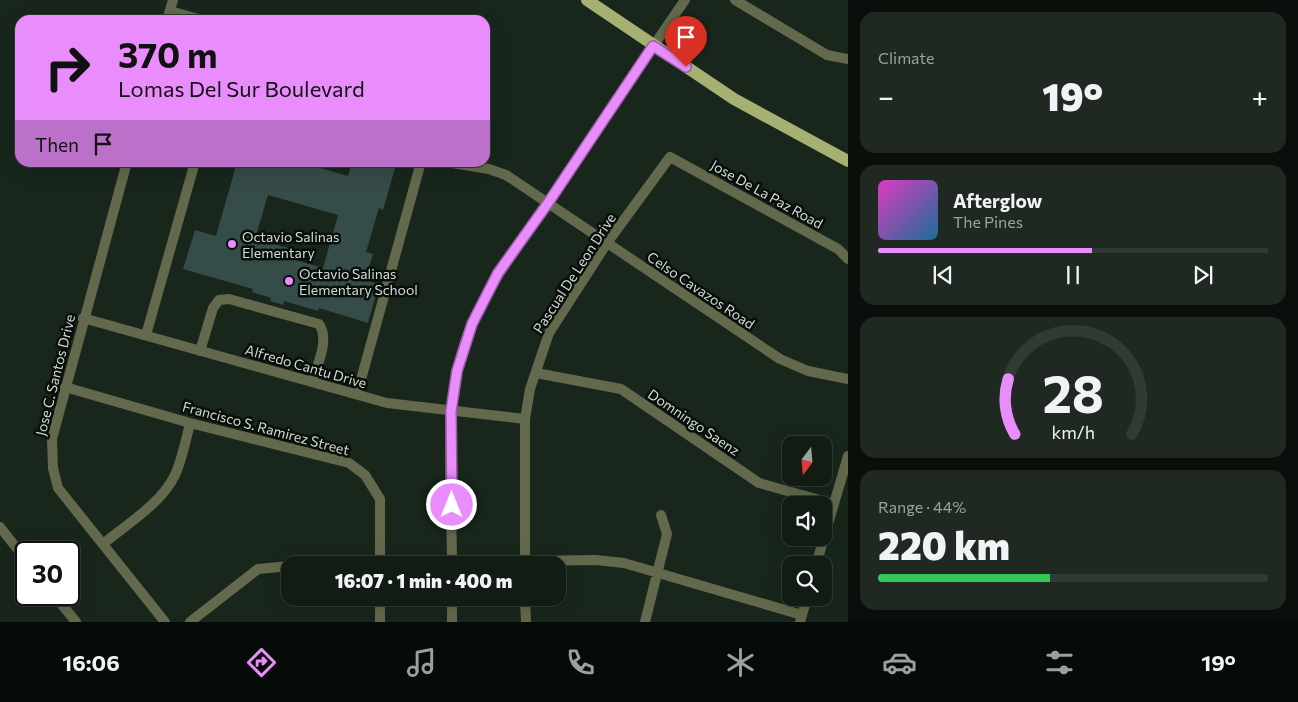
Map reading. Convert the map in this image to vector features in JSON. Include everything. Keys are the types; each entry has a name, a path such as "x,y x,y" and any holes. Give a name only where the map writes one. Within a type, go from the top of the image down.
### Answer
{"main road":[{"path":"587,0 734,99 848,161"}],"street":[{"path":"169,15 173,0"},
{"path":"452,556 451,411 462,352 483,300 498,273 548,203 685,0"},
{"path":"735,0 826,55 848,59"},
{"name":"Pascual De Leon Drive","path":"525,556 525,419 536,373 549,333 607,243 670,156"},
{"name":"Jose De La Paz Road","path":"670,156 838,249 848,259"},
{"name":"Jose C. Santos Drive","path":"126,167 83,318 52,440 53,468 58,488 165,622"},
{"path":"146,336 194,167"},
{"path":"357,394 420,167"},
{"name":"Celso Cavazos Road","path":"475,167 498,171 780,359 808,371 848,379"},
{"path":"200,351 213,308 219,300 230,299 319,324 324,331 323,341 312,382"},
{"name":"Alfredo Cantu Drive","path":"83,318 387,403 525,419"},
{"name":"Domningo Saenz","path":"536,373 621,390 759,483 834,504"},
{"name":"Francisco S. Ramirez Street","path":"66,387 190,423 349,463 358,468 380,499 380,556"},
{"path":"103,544 166,490 176,474 190,423"},
{"path":"819,556 848,456"},
{"path":"645,622 667,534 661,514"},
{"path":"0,526 15,546"},
{"path":"566,561 596,560 624,562 801,618 805,606"},
{"path":"190,622 258,568 281,567"},
{"path":"63,606 76,622"},
{"path":"380,606 380,622"},
{"path":"452,606 452,622"},
{"path":"525,606 526,622"}],"building":[{"name":"Octavio Salinas Elementary","path":"236,167 317,167 348,176 351,167 395,168 383,210 379,208 366,252 373,254 365,280 379,284 368,323 319,308 318,311 284,301 283,305 270,301 271,298 252,292 253,289 183,269 195,230 216,236","holes":["268,195 338,215 323,268 289,258 292,249 255,239"]}],"place":[{"name":"Octavio Salinas Elementary","path":"232,244"},
{"name":"Octavio Salinas Elementary School","path":"289,281"}],"route":[{"path":"452,505 451,411 457,371 472,324 483,300 498,273 548,203 653,46 686,67"}]}
